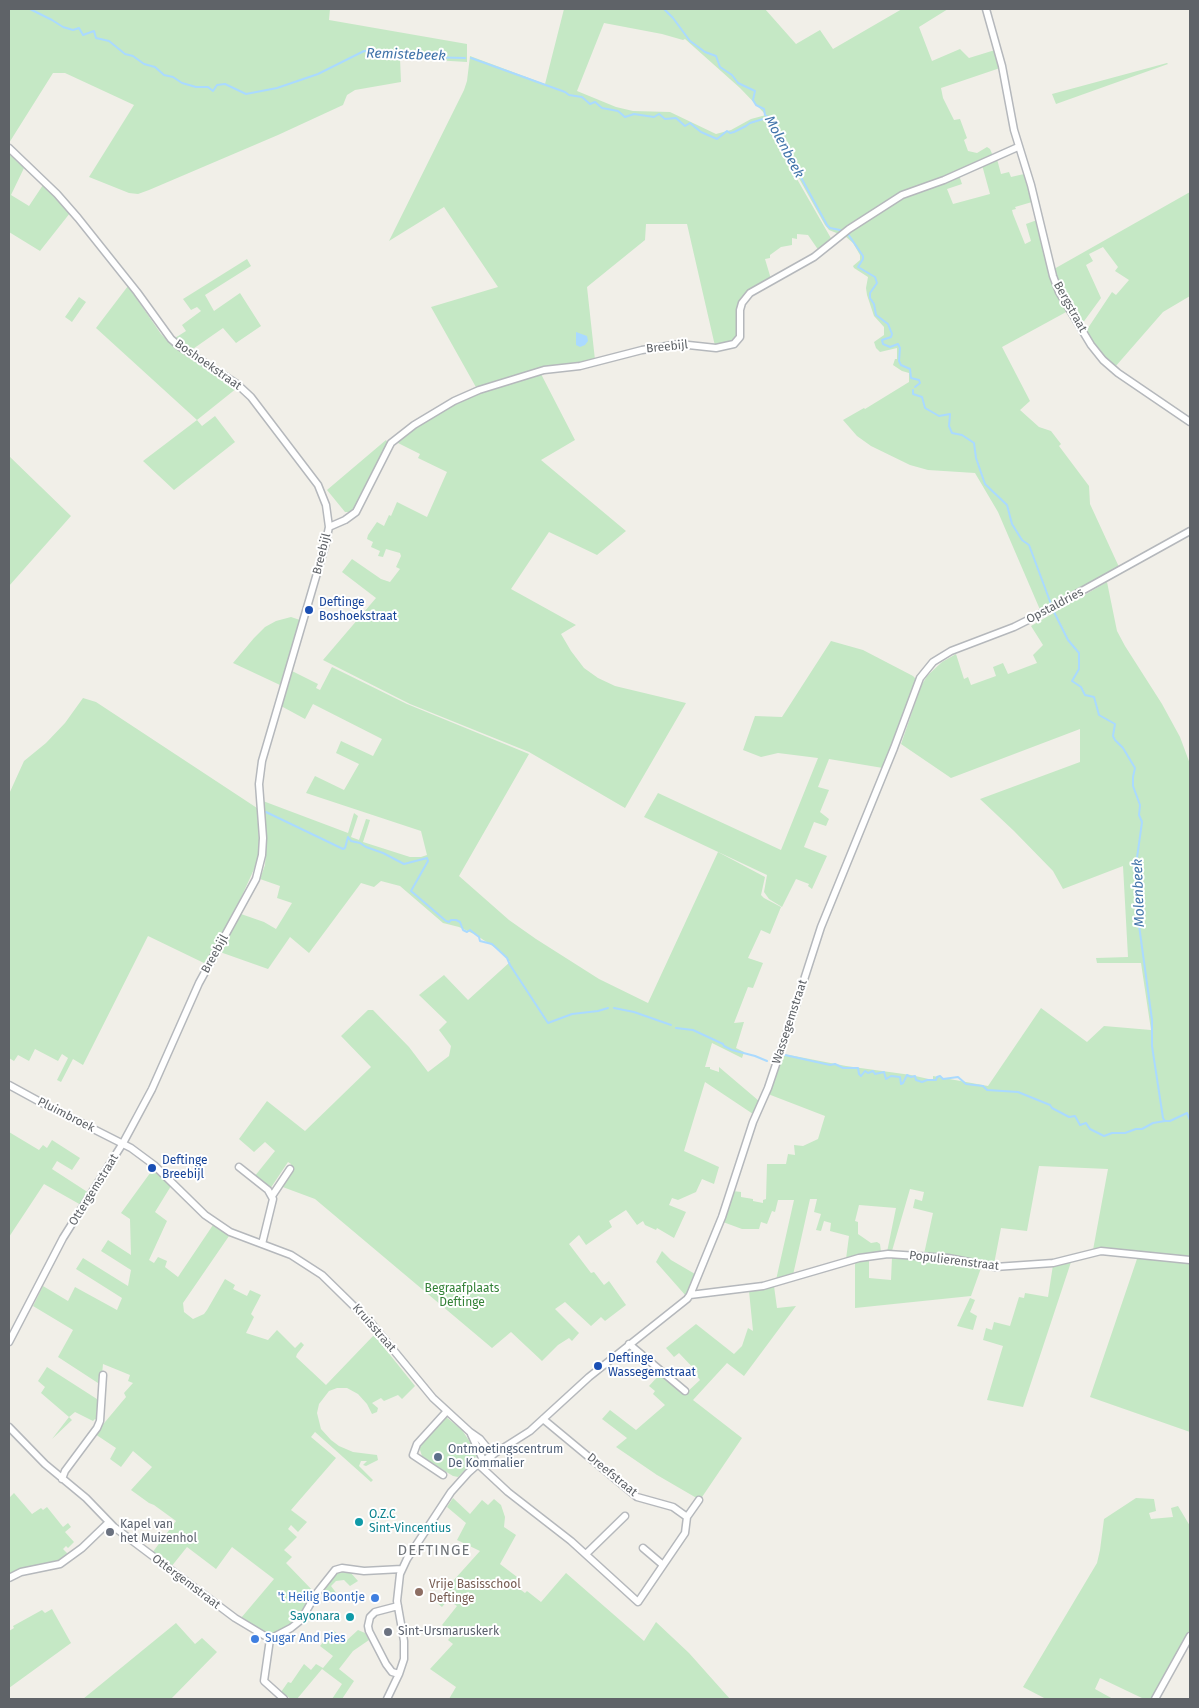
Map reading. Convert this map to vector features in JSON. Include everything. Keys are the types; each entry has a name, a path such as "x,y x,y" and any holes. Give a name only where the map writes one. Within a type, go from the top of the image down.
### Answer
{"street":[{"name":"Bergstraat","path":"986,9 1002,66 1018,147 1033,193 1053,276 1059,292 1103,360 1118,373 1190,422"},
{"name":"Breebijl","path":"123,1143 152,1089 199,983 247,898 260,868 263,838 258,784 262,761 325,546 329,526 345,520 356,512 391,443 454,401 474,392 544,370 580,366 642,350 679,344 716,348 734,344 740,337 740,310 746,296 765,283 814,257 835,240 902,194 944,180 1018,147"},
{"name":"Boshoekstraat","path":"9,148 57,194 78,218 120,270 171,339 178,346 237,384 251,396 318,485 326,505 329,526"},
{"name":"Opstaldries","path":"920,678 933,662 951,651 1043,615 1190,531"},
{"name":"Wassegemstraat","path":"402,1569 452,1492 468,1473 481,1462 530,1431 566,1396 690,1295 722,1217 753,1122 768,1088 821,927 894,748 920,678"},
{"name":"Pluimbroek","path":"9,1085 123,1143"},
{"name":"Kruisstraat","path":"123,1143 154,1166 205,1215 230,1232 290,1255 322,1275 372,1324 421,1384 447,1411 480,1439 493,1455"},
{"name":"Ottergemstraat","path":"9,1342 63,1238 123,1143"},
{"path":"239,1167 264,1186 272,1196"},
{"path":"262,1244 272,1205 272,1196 290,1168"},
{"name":"Populierenstraat","path":"690,1295 763,1286 859,1258 888,1254 948,1258 995,1267 1053,1263 1101,1250 1190,1260"},
{"path":"630,1344 685,1391"},
{"path":"62,1478 100,1421 103,1375"},
{"path":"443,1475 413,1455 418,1444 447,1411"},
{"name":"Dreefstraat","path":"544,1419 637,1497 673,1507 687,1517"},
{"name":"Ottergemstraat","path":"9,1427 45,1464 86,1498 108,1523 236,1618 270,1639"},
{"name":"Kruisstraat","path":"470,1432 481,1462"},
{"path":"481,1462 508,1492 586,1554 638,1602 685,1533 687,1517 699,1500"},
{"name":"Dreefstraat","path":"586,1554 625,1516"},
{"path":"9,1578 21,1572 60,1564 78,1551 108,1523"},
{"path":"643,1548 663,1565"},
{"path":"284,1699 264,1681 270,1639 291,1628 301,1620 316,1594 335,1570 342,1568 364,1571 402,1569 398,1585 398,1606 404,1641 404,1659 387,1699"},
{"path":"398,1606 375,1612 370,1618 368,1626 386,1664 392,1672 399,1674"},
{"path":"1154,1699 1190,1636"}],"green space":[{"path":"9,9 330,9 329,20 467,44 467,62 400,58 401,82 355,90 347,95 343,105 278,135 149,190 138,194 129,193 89,177 134,105 65,73 53,73 9,143"},
{"path":"564,9 765,9 796,44 820,30 833,49 902,9 948,9 919,27 932,61 960,49 969,58 995,50 1000,68 941,88 943,98 954,120 960,119 967,138 964,140 968,151 977,153 987,147 993,156 901,193 839,234 829,230 825,225 772,130 770,132 832,240 819,251 808,235 797,234 797,239 792,238 792,245 781,247 770,255 770,258 765,259 771,279 744,296 736,341 715,346 687,224 646,224 645,240 587,287 595,360 477,389 431,307 498,287 444,207 389,241 464,90 470,56 545,84","holes":["604,23 685,39 740,88 766,115 751,119 731,130 716,134 670,112 633,111 616,107 577,91"]},
{"path":"1167,63 1056,104 1052,94"},
{"path":"9,154 24,168 11,195 29,206 43,185 70,213 40,251 9,232"},
{"path":"997,159 1001,174 1009,172 1011,177 1024,174 1032,202 1015,207 1016,209 1012,210 1013,214 1025,244 1031,241 1026,224 1037,220 1052,282 1068,311 1002,347 1030,401 1020,410 1039,427 1051,431 1061,444 1059,446 1089,486 1090,504 1119,567 1041,612 998,512 975,473 928,470 910,465 871,446 857,436 843,420 909,382 909,373 893,365 895,359 897,359 897,348 880,352 876,348 874,342 884,335 884,327 874,316 867,295 868,277 853,266 860,260 860,255 853,243 845,236 903,197 959,175 962,184 947,189 953,204 990,194 982,165"},
{"path":"1190,192 1190,296 1163,312 1115,367 1103,355 1086,331 1112,292 1116,295 1129,280 1115,271 1118,267 1103,247 1089,254 1093,261 1086,265 1101,298 1082,324 1061,287 1054,269"},
{"path":"247,259 251,266 205,295 214,311 240,293 261,326 236,343 223,328 190,351 175,338 186,331 182,325 201,311 197,307 191,310 183,299"},
{"path":"128,286 161,334 169,342 183,354 237,388 197,420 96,328"},
{"path":"79,297 86,302 72,322 65,317"},
{"path":"541,374 575,440 541,460 626,531 597,555 549,532 511,589 576,625 561,634 584,668 598,678 615,686 686,703 625,808 529,752 410,704 323,660 376,598 342,572 352,559 381,579 390,582 400,569 396,567 401,556 400,553 386,549 383,557 378,556 380,551 371,547 373,542 367,539 368,535 377,522 384,526 397,502 427,517 447,472 418,458 420,454 396,442 459,402 474,395"},
{"path":"215,416 235,442 174,490 143,461 197,420 202,426"},
{"path":"386,440 388,443 352,512 345,512 327,490"},
{"path":"9,456 71,516 9,586"},
{"path":"1107,582 1117,631 1162,704 1180,737 1190,764 1190,1258 1117,1249 1093,1250 1108,1169 1039,1166 1027,1231 1001,1228 994,1264 924,1254 933,1213 913,1208 915,1199 922,1201 924,1192 910,1189 892,1251 887,1252 896,1208 859,1205 855,1221 858,1222 858,1234 871,1243 877,1242 880,1244 881,1252 846,1259 849,1236 830,1231 831,1223 824,1221 821,1231 816,1230 821,1214 814,1212 817,1199 810,1199 793,1275 776,1280 794,1200 778,1200 775,1212 772,1211 767,1224 761,1222 759,1229 742,1229 723,1222 733,1191 741,1192 741,1197 763,1203 763,1200 766,1199 767,1164 786,1164 788,1154 795,1155 794,1145 803,1146 818,1139 825,1116 768,1094 784,1054 933,1080 933,1076 988,1086 1041,1008 1087,1042 1104,1026 1151,1030 1141,963 1097,963 1096,958 1128,957 1123,866 1063,889 1053,871 980,799 1080,762 1080,729 951,778 901,744 921,686 927,676 942,662 956,654 964,679 968,677 971,685 996,676 993,667 1003,663 1008,674 1037,663 1033,655 1043,645 1031,626"},
{"path":"291,617 300,620 280,685 233,663 265,627 276,621"},
{"path":"831,641 863,650 916,679 883,768 829,759 818,787 829,790 820,812 829,819 826,826 814,822 804,847 827,856 812,889 808,886 809,884 796,879 782,907 769,899 764,892 767,875 644,817 658,793 781,850 818,758 778,753 761,757 743,750 755,716 782,717"},
{"name":"Begraafplaats Deftinge","path":"332,667 407,704 529,754 459,876 509,920 599,979 648,1003 718,852 765,877 761,895 781,907 770,934 761,930 748,958 763,963 753,988 748,987 734,1023 744,1022 736,1048 744,1052 742,1058 712,1043 705,1067 710,1067 710,1069 719,1072 719,1067 759,1101 753,1114 705,1082 684,1151 719,1167 714,1184 702,1179 696,1192 678,1200 672,1198 669,1205 686,1212 674,1238 657,1228 656,1230 645,1225 643,1221 637,1225 626,1210 609,1221 612,1227 586,1245 579,1235 569,1244 591,1273 594,1272 604,1285 609,1281 626,1305 605,1321 601,1317 591,1326 565,1302 555,1309 579,1333 572,1341 569,1338 558,1345 542,1361 511,1332 492,1348 315,1199 280,1186 291,1164 288,1162 270,1189 254,1177 275,1151 265,1142 254,1152 239,1139 267,1101 305,1131 371,1067 341,1036 368,1010 373,1010 409,1047 428,1072 449,1056 451,1046 439,1030 447,1022 419,995 444,975 468,1000 510,962 500,951 476,935 459,927 443,923 400,886 381,881 374,887 361,883 309,953 290,937 268,969 220,952 241,914 264,922 276,929 292,903 277,898 280,886 260,879 265,865 266,850 263,801 348,833 354,813 358,816 351,837 359,840 366,819 370,820 363,842 410,857 427,855 421,831 306,793 315,776 344,790 359,764 336,753 341,741 373,756 382,739 313,704 305,719 281,706 292,671 318,684 316,688 320,690"},
{"path":"83,698 96,702 257,808 260,856 235,911 206,964 148,936 83,1065 73,1059 61,1082 57,1080 68,1058 62,1054 58,1061 35,1049 29,1061 18,1055 14,1061 9,1058 9,794 24,761 46,743 65,723"},
{"path":"9,1132 39,1150 43,1145 47,1148 52,1140 80,1158 72,1170 57,1161 52,1169 89,1193 81,1205 44,1184 9,1237"},
{"path":"153,1169 171,1186 155,1212 167,1221 149,1260 154,1263 158,1257 167,1261 165,1267 178,1277 213,1225 229,1236 183,1303 184,1312 193,1319 204,1314 225,1279 235,1285 233,1289 247,1296 250,1290 261,1295 251,1314 254,1317 246,1333 268,1340 277,1330 295,1348 301,1342 304,1345 296,1357 326,1385 374,1335 415,1386 402,1399 398,1395 384,1401 381,1398 372,1403 378,1408 377,1412 372,1414 367,1404 358,1394 347,1388 337,1388 329,1391 319,1404 317,1413 321,1429 331,1440 353,1452 377,1455 378,1460 366,1466 363,1465 367,1461 361,1461 359,1466 373,1480 371,1482 315,1432 311,1437 336,1458 291,1510 307,1522 298,1532 291,1525 288,1529 297,1537 284,1550 292,1557 286,1563 315,1593 298,1621 276,1634 267,1633 241,1618 274,1579 232,1547 216,1569 187,1547 171,1567 152,1553 176,1521 131,1490 152,1467 133,1451 121,1467 110,1459 116,1448 95,1434 126,1397 124,1393 133,1383 128,1381 130,1375 103,1364 101,1385 58,1357 73,1330 33,1306 43,1286 68,1301 75,1287 117,1310 122,1298 76,1269 83,1258 128,1286 131,1270 101,1251 108,1240 131,1255 130,1219 121,1213"},
{"path":"662,1251 671,1260 695,1274 686,1296 656,1262"},
{"path":"1138,1256 1190,1263 1190,1432 1090,1397"},
{"path":"892,1257 948,1260 981,1268 971,1296 855,1308 855,1262 869,1258 869,1278 891,1280"},
{"path":"1071,1262 1023,1407 987,1400 1003,1346 983,1340 986,1328 992,1330 994,1322 1010,1326 1019,1297 1024,1298 1025,1293 1048,1297 1053,1265"},
{"path":"774,1286 777,1308 796,1306 744,1376 727,1363 693,1400 742,1438 700,1500 657,1475 616,1447 627,1438 602,1419 610,1410 636,1430 665,1405 653,1394 655,1391 649,1386 660,1374 686,1393 700,1380 696,1375 698,1373 679,1353 674,1357 666,1348 696,1324 734,1354 742,1346 748,1328 753,1331 749,1291"},
{"path":"970,1298 975,1300 970,1312 977,1316 973,1330 957,1326"},
{"path":"47,1367 100,1401 98,1421 95,1419 93,1421 75,1412 69,1417 41,1393 45,1387 38,1381"},
{"path":"69,1417 72,1420 52,1439"},
{"path":"444,1417 462,1430 474,1448 476,1456 473,1462 458,1477 430,1462 422,1456 420,1450 420,1444"},
{"path":"14,1493 32,1514 41,1508 43,1510 47,1507 63,1527 68,1523 71,1527 65,1532 74,1542 68,1548 66,1546 63,1549 69,1555 55,1563 9,1575 9,1498"},
{"path":"453,1498 470,1514 482,1500 488,1505 494,1499 501,1505 505,1517 504,1527 516,1535 500,1564 521,1580 517,1587 525,1593 527,1591 541,1602 566,1573 644,1641 656,1622 689,1653 730,1699 449,1699 456,1687 430,1669 453,1644 448,1640 452,1635 442,1625 457,1606 448,1600 442,1607 435,1601 480,1551 457,1540 466,1523 447,1507"},
{"path":"1136,1498 1154,1499 1156,1511 1149,1513 1151,1519 1173,1517 1171,1508 1178,1506 1190,1526 1190,1632 1153,1699 1144,1699 1100,1678 1095,1689 1113,1699 1046,1699 1023,1687 1097,1563 1104,1519"},
{"path":"346,1570 358,1581 350,1586 344,1580 336,1581 331,1586 337,1594 334,1597 323,1588 338,1571"},
{"path":"52,1609 71,1643 9,1688 9,1631 14,1628 13,1626 42,1610 45,1613"},
{"path":"176,1623 195,1644 202,1638 217,1652 171,1699 83,1699"},
{"path":"333,1630 346,1641 358,1630 365,1633 369,1640 353,1651 339,1669 354,1681 342,1699 332,1699 342,1684 322,1669 297,1699 291,1699 281,1692 288,1682 291,1683 304,1664 311,1670 316,1664 323,1668 333,1656 320,1646"}],"water":[{"path":"576,332 587,336 588,341 585,345 580,347 576,345"}],"waterway":[{"name":"Remistebeek","path":"30,9 63,27 73,30 79,28 83,35 94,31 96,38 109,41 125,54 133,56 144,64 155,67 164,75 196,87 208,87 213,91 217,85 225,84 246,94 277,88 318,74 364,51 424,57 465,58"},
{"name":"Molenbeek","path":"664,9 690,41 705,52 716,56 720,67 732,75 738,83 755,91 753,100 756,105 764,109 765,115 768,117 827,225 830,228 840,230"},
{"name":"Remistebeek","path":"471,58 569,95 582,97 590,104 595,102 602,108 618,111 625,117 634,114 654,117 659,114 665,119 676,118 685,126 690,123 701,132 717,139 727,131 730,133 734,132 750,123 763,119"},
{"name":"Molenbeek","path":"848,234 863,256 858,267 875,277 877,283 870,293 870,298 874,304 876,315 888,324 892,334 891,337 882,340 883,344 890,347 898,344 901,365 910,369 911,378 919,380 920,383 915,387"},
{"name":"Molenbeek","path":"913,390 913,394 922,397 925,408 939,416 950,414 949,426 952,433 962,435 974,443 976,458 985,484 1007,505 1012,524 1022,540 1029,545 1051,604"},
{"name":"Molenbeek","path":"1054,612 1068,640 1079,653 1079,669 1072,681 1081,687 1085,695 1094,697 1099,715 1115,724 1113,736 1135,768 1133,786 1140,805 1139,815 1142,822 1136,865 1139,900 1138,918 1152,1020 1152,1046 1163,1118 1165,1121 1170,1121 1187,1113 1190,1120"},
{"path":"266,812 343,849 348,837 351,841 360,843 404,864 427,858 428,861 411,891 446,921 456,920 460,922 463,930 467,932 470,930 479,937 480,941 492,944 507,958 548,1023 572,1014 608,1008"},
{"path":"614,1008 634,1012 671,1025"},
{"path":"676,1028 693,1030 732,1050 767,1061"},
{"path":"785,1055 830,1065 835,1064 843,1068 858,1068 861,1076 865,1071 868,1073 873,1071 875,1074 884,1072 886,1079 891,1076 900,1077 901,1084 907,1075 915,1076 916,1080 922,1082 936,1080 940,1076 943,1079 958,1077 966,1084 983,1086 987,1090 1018,1092 1050,1105 1069,1117 1075,1116 1080,1125 1086,1123 1090,1129 1104,1136 1112,1133 1125,1133 1142,1129 1153,1123 1165,1121"}],"place":[{"name":"Deftinge Boshoekstraat","path":"309,610"},
{"name":"Deftinge Breebijl","path":"152,1168"},
{"name":"Deftinge Wassegemstraat","path":"598,1366"},
{"name":"Ontmoetingscentrum De Kommalier","path":"438,1457"},
{"name":"O.Z.C Sint-Vincentius","path":"359,1522"},
{"name":"Kapel van het Muizenhol","path":"110,1532"},
{"name":"Vrije Basisschool Deftinge","path":"419,1592"},
{"name":"'t Heilig Boontje","path":"375,1598"},
{"name":"Sayonara","path":"350,1617"},
{"name":"Sint-Ursmaruskerk","path":"388,1632"},
{"name":"Sugar And Pies","path":"255,1639"}],"district":[{"name":"DEFTINGE","path":"434,1551"}]}
